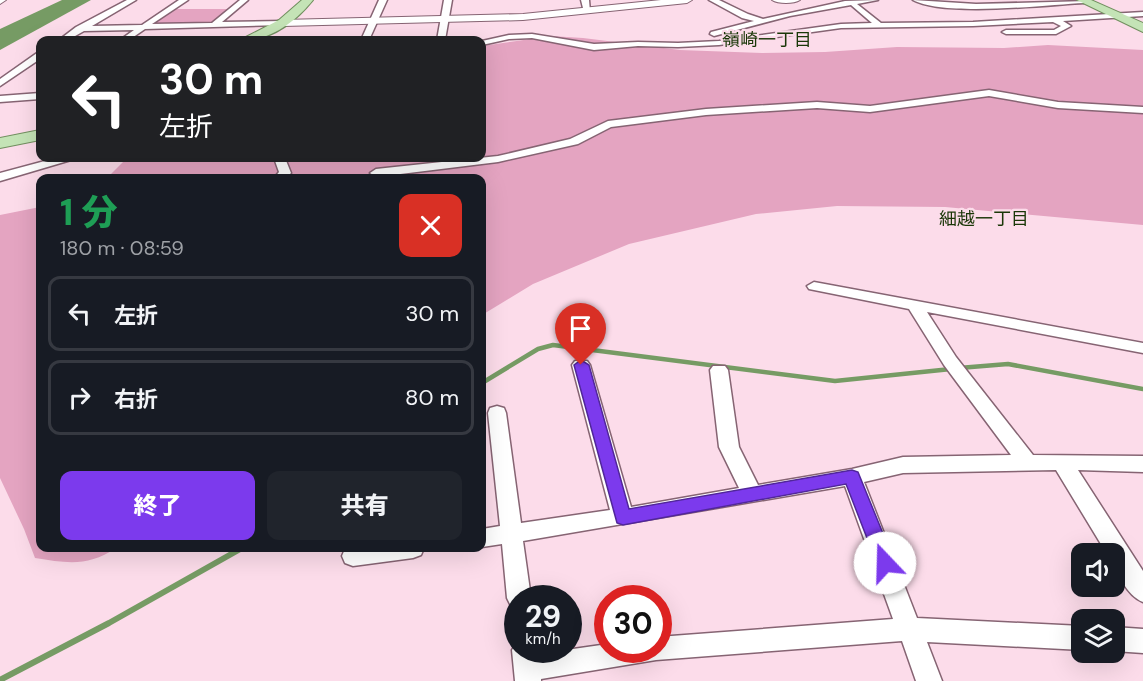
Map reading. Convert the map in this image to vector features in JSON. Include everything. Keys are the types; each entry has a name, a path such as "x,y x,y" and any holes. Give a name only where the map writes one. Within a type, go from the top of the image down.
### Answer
{"main road":[{"path":"258,36 283,23 308,0"},
{"path":"1083,0 1143,28"},
{"path":"0,143 36,136"}],"street":[{"path":"69,36 132,0"},
{"path":"130,36 184,0"},
{"path":"214,25 244,0"},
{"path":"367,36 383,0"},
{"path":"442,36 448,0"},
{"path":"79,29 446,19 586,5 687,0"},
{"path":"713,0 745,16 764,21"},
{"path":"777,0 852,3 879,25"},
{"path":"683,45 789,14 874,0"},
{"path":"917,0 930,3 1083,0"},
{"path":"522,13 522,36"},
{"path":"486,42 522,36 594,47 638,44 683,45 720,43 841,26 995,23 1143,14"},
{"path":"993,34 1056,32 1067,26 1053,18"},
{"path":"931,24 946,33"},
{"path":"0,82 36,58"},
{"path":"486,161 574,142 608,124 706,112 817,105 870,109 989,93 1058,105 1143,110"},
{"path":"0,99 36,95"},
{"path":"0,177 53,162"},
{"path":"374,174 388,162"},
{"path":"387,174 476,162"},
{"path":"814,286 1143,348"},
{"path":"914,304 956,368 1028,463"},
{"path":"581,365 623,517"},
{"path":"719,370 729,447 752,494"},
{"path":"497,413 518,585"},
{"path":"1062,462 1143,591"},
{"path":"486,537 623,517 852,477 903,465 1062,462 1143,464"},
{"path":"852,477 929,681"},
{"path":"353,556 383,552"},
{"path":"672,648 910,629 1071,637"},
{"path":"1125,640 1143,641"},
{"path":"527,666 594,657"}],"shaded area":[{"path":"62,0 91,0 0,50 0,29"},
{"path":"176,9 228,9 211,24 150,26"},
{"path":"551,36 680,50 762,53 897,47 1004,48 1048,45 1143,50 1143,225 945,207 837,206 756,214 629,244 533,284 486,313 486,174 111,174 123,162 486,162 486,45"},
{"path":"36,208 36,552 109,552 87,561 35,558 0,478 0,215"}],"waterway":[{"path":"486,381 538,349 553,345 835,381 951,369"},
{"path":"959,368 1008,364 1143,389"},
{"path":"0,680 109,623 235,552"}],"district":[{"name":"嶺崎一丁目","path":"767,40"},
{"name":"細越一丁目","path":"984,219"}],"route":[{"path":"581,365 623,517 852,477 885,563"}]}
